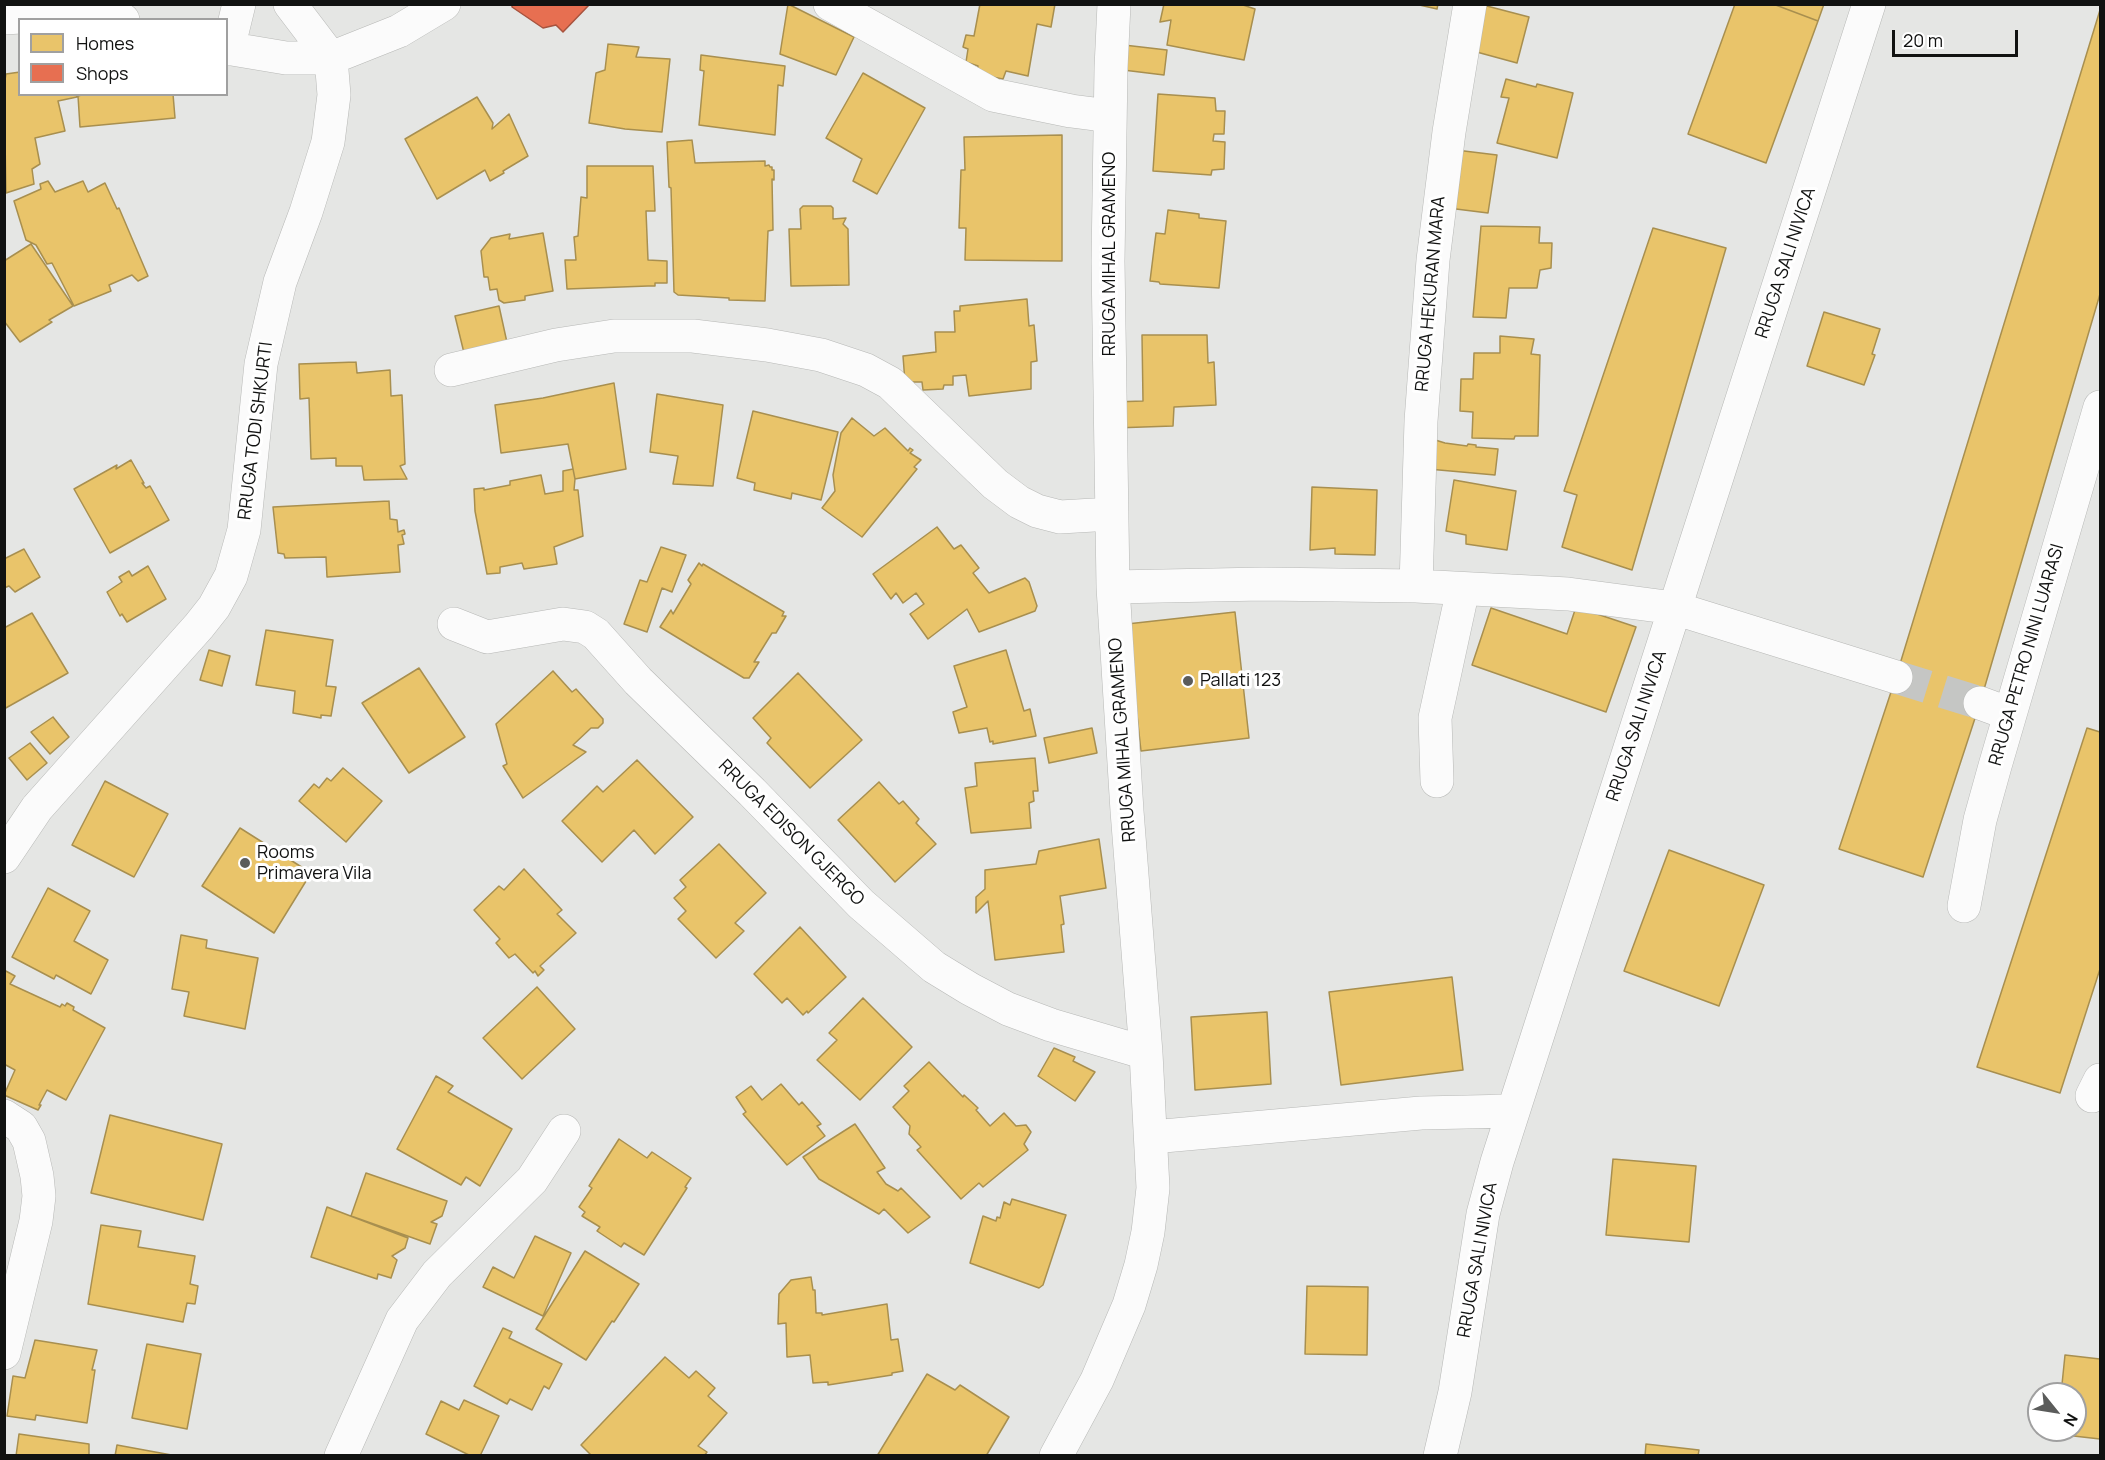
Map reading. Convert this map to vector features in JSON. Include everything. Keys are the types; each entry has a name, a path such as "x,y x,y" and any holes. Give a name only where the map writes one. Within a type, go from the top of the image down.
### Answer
{"street":[{"path":"228,45 239,4"},
{"path":"290,4 331,58"},
{"path":"228,49 286,58 331,58 399,31 444,4"},
{"path":"830,4 993,94 1110,117"},
{"name":"RRUGA MIHAL GRAMENO","path":"1056,1455 1114,1345 1129,1305 1148,1232 1153,1188 1152,1137 1113,587 1108,272 1114,4"},
{"name":"RRUGA HEKURAN MARA","path":"1416,586 1420,421 1433,260 1441,184 1470,4"},
{"name":"RRUGA SALI NIVICA","path":"1440,1455 1455,1392 1483,1214 1513,1111 1869,4"},
{"path":"4,18 89,9 117,18"},
{"name":"RRUGA TODI SHKURTI","path":"4,857 37,808 199,626 214,607 231,576 244,530 261,364 280,282 306,212 328,142 334,95 331,58"},
{"path":"451,370 556,345 614,336 693,336 767,345 820,355 866,370 890,383 995,484 1019,502 1037,511 1060,517 1111,514"},
{"name":"RRUGA PETRO NINI LUARASI","path":"1964,906 1980,820 2100,407"},
{"path":"1113,587 1263,584 1416,586 1568,594 1674,608 1896,677"},
{"path":"1437,781 1435,718 1463,589"},
{"name":"RRUGA EDISON GJERGO","path":"454,624 487,637 563,624 585,627 596,634 625,667 861,904 934,967 1008,1009 1079,1034 1146,1053"},
{"path":"1980,703 2010,714"},
{"path":"1152,1137 1421,1113 1513,1111"},
{"path":"4,1116 21,1128 29,1141 38,1176 39,1196 36,1221 4,1353"},
{"path":"342,1455 402,1320 437,1274 532,1180 564,1131"}],"building: Homes":[{"path":"788,4 854,37 836,75 780,54"},
{"path":"980,4 1055,4 1051,27 1037,24 1028,76 1006,71 1003,79 976,74 978,66 966,62 968,49 963,47 966,35 974,36"},
{"path":"1164,4 1240,4 1255,9 1244,60 1167,45 1171,20 1160,22"},
{"path":"1415,4 1438,4 1437,9"},
{"path":"1735,4 1773,4 1818,21 1766,163 1688,134"},
{"path":"1773,4 1824,4 1818,21"},
{"path":"1483,5 1529,17 1517,63 1473,51"},
{"path":"2100,10 2100,294 1980,703 1923,877 1839,849 1896,677"},
{"path":"608,44 639,47 636,57 670,59 662,132 589,123 596,73 605,70"},
{"path":"1124,45 1167,50 1164,75 1123,70"},
{"path":"701,55 785,66 783,86 778,85 775,135 699,125 704,71 700,70"},
{"path":"18,72 18,96 77,97 58,101 65,131 35,138 40,164 32,169 34,184 6,193 4,86 6,74"},
{"path":"863,73 925,108 877,194 853,181 862,159 826,138"},
{"path":"1506,79 1573,93 1557,158 1497,143 1509,98 1501,97"},
{"path":"1158,94 1215,98 1216,111 1225,111 1224,134 1214,134 1213,141 1225,142 1224,169 1212,170 1211,175 1153,171"},
{"path":"78,96 173,96 175,118 80,127"},
{"path":"477,97 493,123 492,129 509,114 528,156 490,181 485,170 437,199 405,139"},
{"path":"1062,135 1062,261 965,260 966,228 959,228 961,170 965,170 964,137"},
{"path":"692,140 695,163 765,161 765,166 769,165 774,170 774,180 772,179 773,230 768,231 765,301 678,295 674,292 671,188 669,187 667,142"},
{"path":"1456,150 1497,155 1488,213 1448,208"},
{"path":"587,166 653,166 655,211 646,211 648,260 667,261 667,283 655,283 655,286 567,289 565,260 576,260 574,237 578,236 581,197 587,198"},
{"path":"48,181 55,192 83,181 88,192 105,183 117,209 119,208 148,276 138,281 132,275 109,285 111,291 74,306 52,263 47,264 36,245 26,240 14,201 41,189 40,184"},
{"path":"803,206 831,206 833,219 846,218 843,224 848,229 849,285 791,286 789,229 801,229 800,209"},
{"path":"1168,210 1199,214 1199,218 1226,221 1219,288 1160,284 1150,281 1156,233 1165,234"},
{"path":"1481,226 1540,227 1539,243 1552,243 1551,268 1540,270 1537,288 1509,288 1506,318 1473,317"},
{"path":"1653,228 1726,248 1632,570 1562,547 1577,495 1564,491"},
{"path":"543,233 553,291 525,296 525,300 504,303 499,300 497,289 490,290 488,277 484,277 481,251 491,238 510,234 509,239"},
{"path":"31,244 73,306 49,320 52,322 20,342 4,321 4,261"},
{"path":"1027,299 1029,326 1034,325 1037,361 1031,362 1031,389 969,396 966,375 953,376 953,385 944,385 943,389 923,390 922,382 905,382 903,356 936,352 935,332 955,332 954,311 960,311 960,306"},
{"path":"499,306 508,347 465,357 455,316"},
{"path":"1824,312 1880,329 1872,354 1875,355 1864,385 1807,366"},
{"path":"1142,335 1207,335 1208,363 1214,362 1216,405 1174,407 1173,426 1114,428 1113,402 1143,401"},
{"path":"1500,336 1534,339 1531,354 1540,355 1538,436 1515,436 1514,439 1472,438 1473,412 1460,411 1461,379 1473,379 1474,353 1500,353"},
{"path":"356,362 357,373 390,370 391,396 402,395 405,464 400,466 407,479 364,480 362,466 336,466 336,458 311,459 309,398 300,399 299,364"},
{"path":"614,383 626,469 575,479 568,444 501,453 495,405 543,398"},
{"path":"657,394 723,405 713,486 673,484 678,456 650,452"},
{"path":"753,411 838,432 821,500 792,493 791,499 754,490 755,483 737,478"},
{"path":"852,418 874,436 885,428 908,451 910,448 913,450 910,453 921,460 914,467 917,469 862,537 822,508 835,491 833,475 841,433"},
{"path":"1432,439 1445,443 1498,449 1495,475 1428,469"},
{"path":"131,460 144,483 142,483 146,488 150,486 169,520 110,553 74,489 117,465 116,469"},
{"path":"573,469 574,490 578,490 583,536 554,547 557,564 524,569 522,563 500,567 500,573 487,574 475,511 474,489 484,488 484,490 510,485 510,481 541,475 545,494 563,491 563,471"},
{"path":"1454,480 1516,491 1507,550 1466,544 1466,535 1446,531"},
{"path":"1312,487 1377,490 1375,555 1335,554 1335,548 1310,550"},
{"path":"389,501 390,519 397,520 398,532 404,530 405,534 402,535 404,544 398,545 400,572 327,577 326,557 285,558 284,554 278,553 273,507"},
{"path":"937,527 954,549 961,545 979,568 973,573 989,593 1025,578 1029,582 1037,606 1035,611 979,632 967,609 928,639 910,614 924,604 916,593 903,603 896,593 891,599 873,574"},
{"path":"661,547 686,555 672,592 662,588 647,632 624,624 640,580 647,582"},
{"path":"24,549 40,577 15,592 9,586 4,588 4,559"},
{"path":"699,563 784,612 782,616 786,616 754,662 759,662 749,678 744,678 660,627 671,610 673,614 691,584 688,580"},
{"path":"148,566 166,599 127,622 122,614 120,616 107,592 122,582 119,577 129,571 132,576"},
{"path":"1576,607 1636,627 1606,712 1472,665 1491,608 1567,634"},
{"name":"Pallati 123","path":"1235,612 1249,738 1141,751 1127,624"},
{"path":"32,613 68,673 4,709 4,628"},
{"path":"266,630 333,640 326,686 336,687 331,716 321,715 321,718 293,713 295,691 256,685"},
{"path":"209,650 230,656 222,686 200,680"},
{"path":"1006,650 1024,711 1030,709 1036,736 993,744 993,741 990,742 987,728 959,733 953,712 967,707 954,666"},
{"path":"419,668 465,737 409,773 362,703"},
{"path":"553,671 572,692 576,689 603,719 603,723 598,728 591,728 573,745 586,752 523,798 503,766 507,764 496,724"},
{"path":"798,673 862,740 810,788 767,743 771,738 753,718"},
{"path":"53,717 69,737 50,754 31,732"},
{"path":"1092,728 1097,753 1049,763 1044,738"},
{"path":"2087,728 2100,732 2100,969 2060,1093 1977,1067"},
{"path":"30,743 47,763 27,780 9,758"},
{"path":"1035,758 1038,791 1033,791 1034,801 1029,803 1031,828 971,833 965,788 977,786 975,763"},
{"path":"637,760 693,817 655,854 634,830 602,862 562,821 597,786 603,792"},
{"path":"343,768 382,801 346,842 299,801 314,784 319,788 327,778 331,781"},
{"path":"105,781 168,814 134,877 72,845"},
{"path":"879,782 899,804 903,801 919,819 916,823 936,844 895,882 838,820"},
{"path":"240,828 311,873 274,933 202,886"},
{"path":"1099,839 1106,888 1060,896 1064,924 1061,925 1064,952 995,960 988,901 976,913 976,897 985,889 985,870 1036,864 1039,851"},
{"path":"719,844 766,893 735,923 744,931 716,958 678,919 686,911 674,898 686,887 680,880"},
{"path":"1669,850 1764,885 1719,1006 1624,971"},
{"path":"524,869 562,910 557,914 576,933 540,966 544,970 538,976 515,954 509,958 496,943 500,939 474,910 499,886 504,890"},
{"path":"48,888 90,911 74,941 108,960 91,994 56,975 54,979 12,957"},
{"path":"800,927 846,977 808,1013 807,1011 803,1015 787,998 782,1003 754,974"},
{"path":"181,935 207,940 206,948 258,958 245,1029 184,1016 189,992 172,989"},
{"path":"4,970 15,976 10,984 60,1007 67,1003 74,1007 73,1010 105,1028 66,1100 47,1090 38,1110 4,1095 15,1070 4,1064"},
{"path":"1452,977 1463,1070 1341,1085 1329,992"},
{"path":"537,987 575,1029 522,1079 483,1038"},
{"path":"863,998 912,1047 860,1100 817,1060 837,1040 829,1033"},
{"path":"1267,1012 1271,1084 1195,1090 1191,1017"},
{"path":"1054,1048 1075,1057 1073,1061 1095,1072 1075,1101 1038,1076"},
{"path":"929,1062 963,1097 964,1095 978,1108 976,1110 990,1126 1004,1113 1016,1126 1026,1125 1031,1132 1024,1144 1028,1150 983,1187 979,1183 961,1199 917,1150 921,1147 909,1134 910,1126 893,1107 909,1091 904,1086"},
{"path":"436,1076 453,1086 448,1092 512,1129 480,1186 466,1177 461,1185 397,1149"},
{"path":"781,1084 799,1105 802,1102 821,1124 817,1126 825,1136 787,1165 743,1114 746,1112 736,1097 751,1086 762,1100"},
{"path":"110,1115 222,1144 203,1220 91,1193"},
{"path":"855,1124 885,1168 877,1172 886,1184 898,1191 901,1188 930,1217 908,1233 884,1209 879,1214 819,1179 803,1157"},
{"path":"619,1139 647,1158 652,1152 691,1178 644,1255 624,1243 621,1247 597,1231 600,1227 582,1216 585,1212 579,1207 592,1188 589,1186"},
{"path":"1613,1159 1696,1166 1689,1242 1606,1235"},
{"path":"366,1173 447,1201 442,1216 431,1222 437,1224 430,1244 351,1216"},
{"path":"1012,1199 1066,1215 1043,1285 1039,1288 970,1263 983,1216 996,1221 997,1217 1000,1218 1004,1202 1010,1205"},
{"path":"327,1207 408,1238 405,1248 392,1256 397,1260 391,1278 378,1274 377,1279 311,1257"},
{"path":"101,1225 141,1231 138,1247 195,1256 190,1284 198,1286 195,1304 187,1303 183,1322 88,1304"},
{"path":"535,1236 571,1253 543,1316 483,1287 493,1267 514,1278"},
{"path":"585,1251 639,1284 586,1360 536,1329"},
{"path":"811,1277 813,1290 815,1290 816,1313 822,1313 822,1315 887,1304 891,1340 898,1339 903,1371 892,1373 892,1375 828,1385 828,1382 813,1383 810,1355 787,1357 786,1323 778,1324 779,1294 791,1280"},
{"path":"1307,1286 1368,1287 1367,1355 1305,1354"},
{"path":"503,1328 512,1332 509,1338 562,1364 549,1389 544,1386 532,1410 510,1399 507,1404 474,1386"},
{"path":"35,1340 97,1350 92,1370 95,1370 87,1423 36,1415 35,1420 7,1416 13,1376 25,1378"},
{"path":"147,1344 201,1354 187,1429 132,1418"},
{"path":"2065,1355 2100,1359 2100,1439 2087,1438 2087,1382 2062,1382"},
{"path":"665,1357 689,1378 696,1371 715,1388 708,1396 727,1413 698,1446 707,1452 704,1456 592,1456 581,1445"},
{"path":"927,1374 955,1390 960,1385 1009,1417 986,1456 877,1456"},
{"path":"464,1400 499,1416 480,1456 471,1456 426,1434 441,1401 459,1410"},
{"path":"19,1434 89,1444 89,1456 16,1456"},
{"path":"1646,1444 1699,1450 1698,1456 1645,1456"},
{"path":"117,1445 177,1456 115,1456"}],"building: Shops":[{"path":"512,4 590,4 563,32 556,25 543,28 512,7"}],"tunnel":[{"path":"1896,677 1980,703"}],"place":[{"name":"Pallati 123","path":"1188,681"},
{"name":"Rooms Primavera Vila","path":"245,863"}]}
